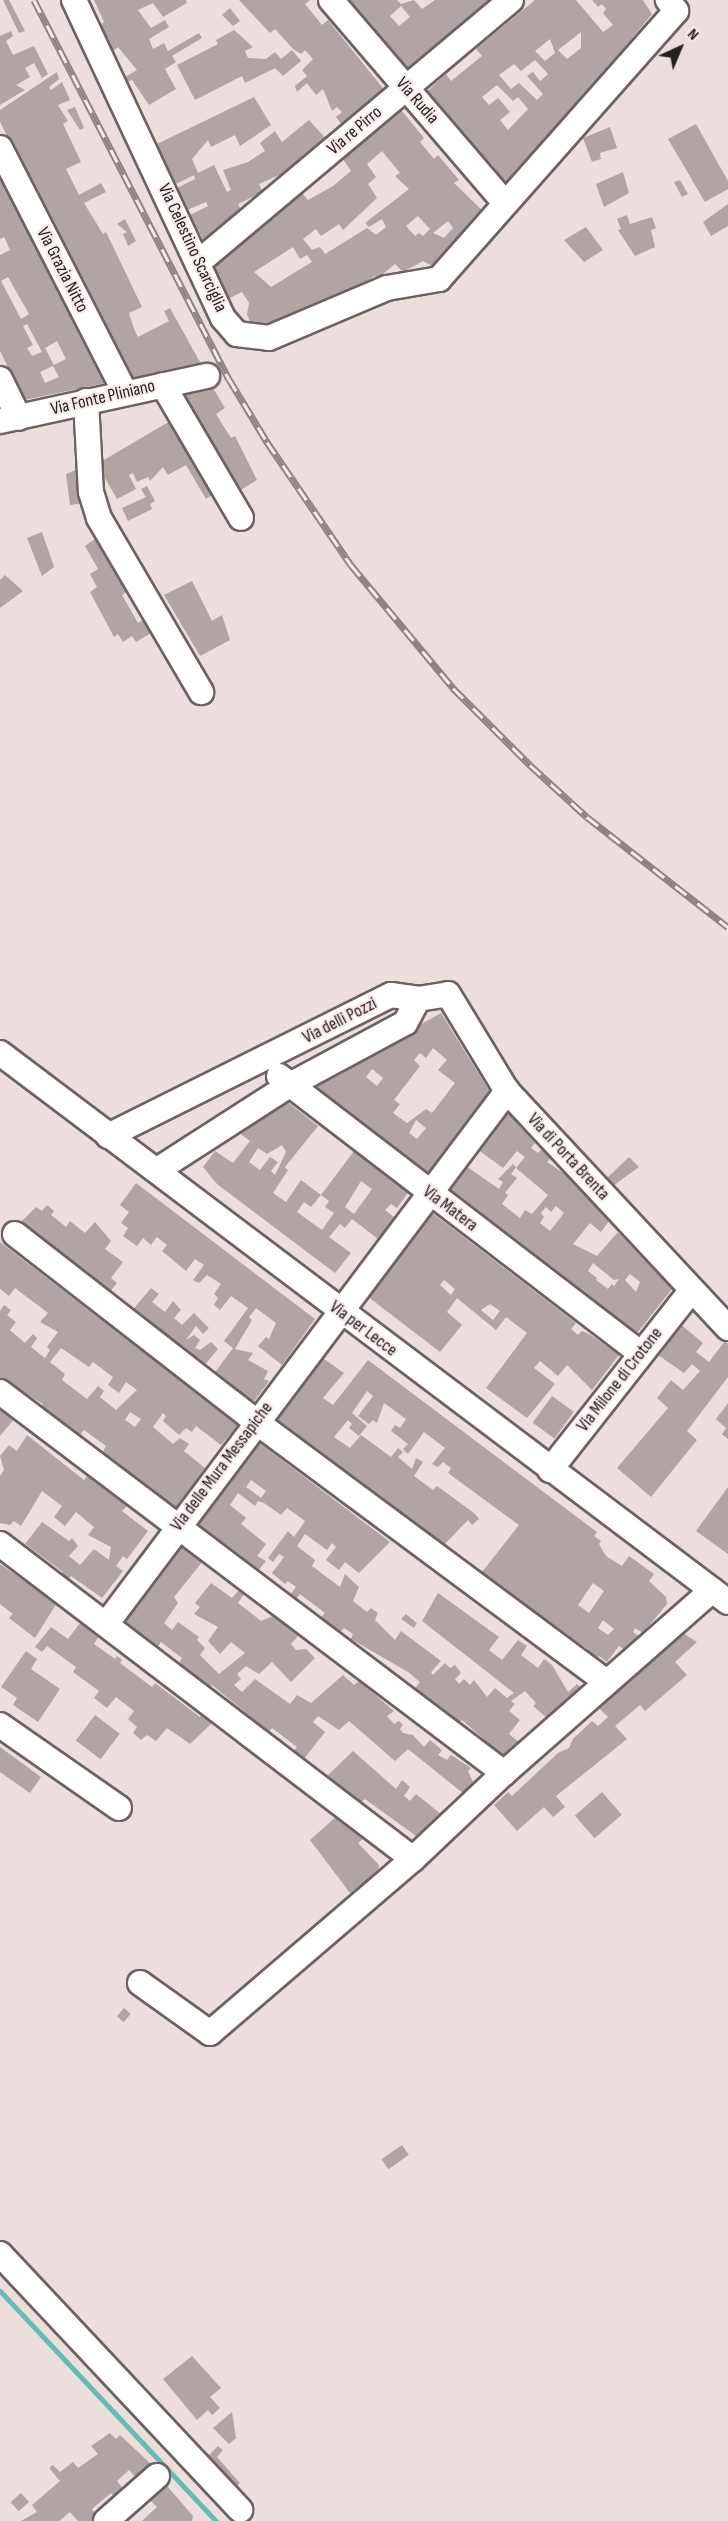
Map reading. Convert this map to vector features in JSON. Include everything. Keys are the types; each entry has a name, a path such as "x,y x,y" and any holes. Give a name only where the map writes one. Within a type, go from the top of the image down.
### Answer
{"street":[{"name":"Via Celestino Scarciglia","path":"74,0 200,261 223,318 237,334 269,338 387,288 439,279 504,202"},
{"name":"Via Rudia","path":"331,0 504,202"},
{"name":"Via re Pirro","path":"200,261 510,0"},
{"path":"504,202 676,11 668,0"},
{"name":"Via Grazia Nitto","path":"0,148 125,392"},
{"name":"Via Fonte Pliniano","path":"9,419 207,376"},
{"path":"0,379 9,419"},
{"path":"163,385 241,518"},
{"path":"86,401 91,492 99,518 201,692"},
{"name":"Via di Porta Brenta","path":"418,999 448,994 507,1091 691,1291 728,1328"},
{"name":"Via delli Pozzi","path":"108,1136 391,995 418,999 405,1023 288,1086 157,1170"},
{"name":"Via per Lecce","path":"0,1053 108,1136 157,1170 341,1313 720,1596"},
{"name":"Via Matera","path":"265,1059 288,1086 641,1354"},
{"name":"Via delle Mura Messapiche","path":"107,1623 255,1421 341,1313 507,1091"},
{"path":"15,1233 255,1421 607,1682"},
{"name":"Via Milone di Crotone","path":"550,1470 691,1291"},
{"path":"0,1392 504,1773"},
{"path":"0,1544 107,1623 413,1858"},
{"path":"140,1983 210,2032 413,1858 504,1773 607,1682 720,1596"},
{"path":"0,1725 119,1808"},
{"path":"0,2254 240,2510"},
{"path":"106,2521 157,2476"}],"building":[{"path":"3,0 9,0 25,31 19,33"},
{"path":"94,0 186,0 187,3 163,17 153,3 138,10 151,28 165,20 169,27 149,39 153,49 164,43 168,51 199,33 202,38 172,56 176,62 165,69 176,89 149,105 132,80 127,82 125,77 137,70 118,47 112,52 99,25 104,22"},
{"path":"239,0 310,0 305,4 322,25 328,20 386,92 344,128 336,117 342,112 337,107 332,111 323,89 316,95 307,83 297,92 295,86 307,76 302,70 313,59 305,50 301,54 293,49 275,29 270,33"},
{"path":"341,0 397,0 401,4 414,0 422,9 435,0 497,0 405,77","holes":["401,6 410,17 399,26 390,16"]},
{"path":"535,0 576,0 603,32 613,25 603,13 606,9 602,4 598,7 592,0 643,0 652,14 507,190 491,163 483,170 422,96 446,74 451,81 482,56 476,49","holes":["581,32 581,48 567,59 558,50","550,39 555,53 545,61 535,51","535,60 548,74 540,81 533,72 527,76 543,94 537,100 519,83 511,89 499,75 514,64 521,71","497,85 513,101 518,97 528,109 508,130 500,120 510,112 498,98 489,105 482,97"]},
{"path":"230,8 240,21 233,26 222,15"},
{"path":"234,30 253,47 245,51 248,58 266,59 275,52 281,59 292,50 301,61 283,76 275,68 245,83 242,76 195,100 177,65 218,44 216,40"},
{"path":"11,31 13,36 6,41 13,55 34,46 48,74 42,78 34,63 25,68 30,77 16,85 25,90 0,105 0,36"},
{"path":"57,72 59,79 49,87 51,90 62,82 70,100 58,105 68,121 63,124 81,162 66,169 79,195 101,183 106,192 84,203 103,234 106,232 142,307 129,313 134,329 138,337 169,321 164,311 170,308 201,364 131,378 0,122 0,110"},
{"path":"254,97 271,125 240,146 235,135 211,147 208,140 192,159 198,173 214,165 227,192 231,190 223,170 248,162 265,151 260,143 275,131 282,142 309,120 328,141 286,177 284,173 259,184 263,192 238,204 242,212 205,243 190,215 208,206 206,202 187,210 177,188 195,179 194,175 176,184 157,144"},
{"path":"75,107 84,128 80,130 67,110"},
{"path":"402,111 424,138 420,142 434,159 438,155 459,180 454,183 487,215 455,250 449,247 444,256 437,257 445,262 438,269 423,261 403,272 395,264 377,279 375,276 364,283 366,286 264,325 251,325 247,314 249,303 242,292 230,298 226,296 213,269 215,263 302,193 308,200 333,186 351,171 343,159","holes":["382,151 400,173 395,176 409,189 365,223 369,227 382,219 386,227 376,235 367,228 325,254 320,247 312,250 303,239 316,229 321,236 339,224 343,230 377,198 368,184 376,177 367,164","418,216 430,229 423,236 419,233 415,236 406,226","448,221 453,228 444,238 433,233","293,247 300,259 307,255 312,262 271,287 254,272"]},
{"path":"696,124 728,181 728,189 705,202 668,139"},
{"path":"610,127 617,148 600,153 601,159 592,162 583,138"},
{"path":"623,172 629,193 604,207 596,184"},
{"path":"0,176 106,383 24,400 0,351 0,255 10,250 4,237 0,239","holes":["8,277 29,314 21,319 1,281","27,324 42,352 32,356 27,348 33,345 23,326","57,341 66,359 54,365 45,348","53,366 59,377 45,383 40,372"]},
{"path":"680,180 688,194 682,197 674,182"},
{"path":"728,204 728,226 711,236 703,222"},
{"path":"627,215 630,224 652,217 656,228 651,230 655,247 635,256 618,230 621,229 617,219"},
{"path":"125,219 136,241 128,246 123,234 127,232 117,224"},
{"path":"586,227 603,250 584,262 564,240"},
{"path":"210,383 225,408 216,414 231,438 235,436 257,480 236,493 219,465 225,462 222,458 211,464 173,391"},
{"path":"172,420 215,493 206,499 186,465 168,475 163,467 150,481 148,477 137,482 133,473 129,475 136,489 117,499 97,464"},
{"path":"81,468 84,503 70,505 66,474"},
{"path":"147,486 155,501 150,504 152,509 128,521 122,508 146,497 141,489"},
{"path":"42,532 54,567 42,576 27,538"},
{"path":"95,539 126,592 122,595 138,623 143,620 151,633 136,642 132,636 123,642 118,634 114,637 90,592 97,587 90,574 98,569 85,546"},
{"path":"5,575 23,591 0,608 0,580"},
{"path":"192,581 212,621 222,615 230,640 200,656 164,595"},
{"path":"441,1013 490,1092 426,1176 309,1087","holes":["433,1048 447,1060 438,1070 455,1083 432,1113 426,1109 407,1123 393,1113 400,1104 394,1100 420,1066 414,1060 420,1053 426,1058","372,1069 383,1078 377,1086 366,1077","416,1120 426,1128 417,1139 409,1133"]},
{"path":"285,1100 318,1126 285,1167 288,1170 273,1193 286,1202 301,1180 321,1195 354,1151 408,1193 397,1208 391,1204 385,1210 395,1218 378,1239 352,1219 345,1228 340,1224 329,1237 351,1253 335,1273 217,1184 203,1167 215,1151 233,1163 250,1141 234,1129","holes":["282,1145 286,1152 275,1175 271,1171 278,1162 270,1157 260,1170 249,1162 258,1148 267,1154","361,1181 372,1189 354,1214 345,1207","321,1195 329,1201 325,1207 334,1213 322,1230 297,1212 304,1202 311,1207"]},
{"path":"506,1111 535,1143 531,1148 538,1153 542,1149 551,1158 547,1162 565,1174 609,1221 601,1232 590,1223 573,1244 597,1256 618,1232 672,1289 634,1337 444,1191 466,1166 499,1189 503,1182 498,1179 513,1164 516,1167 511,1174 517,1178 505,1193 508,1195 502,1204 520,1218 525,1210 532,1214 548,1195 516,1168 525,1157 517,1151 503,1168 477,1149","holes":["556,1206 564,1213 550,1231 540,1223 544,1217 541,1213 546,1207 551,1212","593,1263 614,1280 619,1279 614,1286 612,1284 608,1289 588,1271","630,1274 640,1282 636,1292 625,1280"]},
{"path":"629,1157 639,1167 614,1185 607,1178"},
{"path":"136,1183 315,1319 282,1365 258,1346 266,1337 269,1339 276,1323 256,1308 249,1317 252,1320 235,1349 253,1353 248,1360 268,1371 264,1379 269,1381 252,1404 213,1375 233,1348 224,1341 248,1308 231,1296 220,1310 214,1305 218,1298 214,1294 221,1284 207,1275 199,1283 193,1280 204,1265 195,1259 186,1271 162,1251 167,1245 157,1237 151,1245 143,1238 137,1246 123,1236 128,1228 121,1223 129,1212 120,1205"},
{"path":"47,1205 54,1211 51,1215 66,1227 70,1221 85,1233 95,1222 111,1241 105,1249 123,1262 111,1278 117,1283 108,1294 18,1225 36,1207 42,1211"},
{"path":"431,1212 576,1323 571,1329 578,1335 582,1331 591,1335 619,1355 592,1390 567,1365 558,1376 540,1361 534,1368 555,1384 527,1418 486,1388 527,1333 506,1317 496,1330 457,1298 447,1312 462,1325 440,1352 367,1296","holes":["444,1280 455,1289 451,1295 440,1285","490,1304 500,1311 493,1320 481,1310"]},
{"path":"0,1242 238,1425 221,1445 196,1426 192,1432 186,1428 179,1435 163,1421 166,1416 163,1413 153,1427 173,1444 180,1438 189,1444 184,1451 205,1468 175,1510 101,1455 106,1446 84,1430 78,1437 41,1409 43,1404 0,1378 0,1311 4,1305 11,1310 7,1315 16,1322 10,1330 25,1343 33,1334 37,1338 31,1347 45,1358 50,1350 47,1347 58,1332 40,1322 48,1313 15,1288 9,1296 0,1289","holes":["61,1348 89,1367 93,1362 113,1377 108,1385 119,1393 126,1382 137,1390 116,1410 100,1397 104,1391 98,1386 87,1399 62,1380 65,1374 50,1362","130,1412 141,1419 135,1427 125,1420"]},
{"path":"151,1288 159,1294 152,1302 165,1312 173,1301 181,1310 174,1318 182,1325 194,1313 209,1328 203,1334 196,1326 186,1340 194,1335 200,1340 195,1348 200,1350 211,1342 218,1349 203,1367 131,1312"},
{"path":"679,1323 703,1343 696,1352 709,1362 725,1341 728,1344 728,1377 687,1431 697,1440 651,1497 617,1468 668,1408 657,1398 671,1380 683,1390 700,1371 692,1364 684,1373 655,1353"},
{"path":"320,1356 344,1373 323,1398 333,1405 368,1360 597,1532 594,1536 601,1541 599,1544 606,1556 622,1566 629,1556 654,1574 649,1581 666,1597 667,1604 643,1633 635,1628 633,1632 640,1637 625,1650 619,1646 607,1662 599,1656 594,1662 583,1654 588,1649 478,1577 519,1525 448,1473 451,1468 443,1462 438,1467 432,1464 445,1448 424,1432 408,1454 403,1449 408,1444 391,1431 395,1425 400,1428 406,1419 384,1403 377,1423 373,1420 369,1424 358,1416 373,1396 367,1391 352,1413 367,1426 359,1436 349,1428 352,1424 348,1420 334,1437 350,1448 361,1435 391,1457 398,1448 403,1452 398,1457 412,1469 416,1458 423,1462 414,1476 433,1490 437,1486 474,1513 479,1519 472,1525 468,1520 440,1549 433,1543 437,1539 412,1521 409,1524 272,1420","holes":["593,1583 604,1591 589,1613 578,1605","603,1620 614,1629 608,1635 598,1628"]},
{"path":"552,1396 574,1412 554,1439 533,1423"},
{"path":"728,1403 728,1439 722,1434 726,1428 716,1419"},
{"path":"0,1408 14,1419 0,1436"},
{"path":"27,1435 84,1480 87,1476 127,1506 122,1511 148,1531 127,1559 123,1556 116,1566 123,1571 102,1598 71,1576 67,1581 60,1576 63,1572 25,1544 42,1522 69,1541 72,1538 78,1546 69,1556 80,1565 94,1549 109,1560 111,1547 88,1535 94,1527 76,1512 65,1526 54,1517 62,1506 42,1491 21,1526 14,1521 10,1525 0,1523 0,1476 4,1470 0,1456 9,1445 17,1451"},
{"path":"257,1441 390,1542 359,1573 345,1562 339,1570 326,1560 336,1547 332,1543 327,1550 305,1534 297,1546 315,1560 312,1566 340,1587 345,1574 359,1587 353,1601 367,1612 371,1608 378,1613 375,1620 395,1640 401,1631 441,1661 431,1672 433,1675 445,1663 450,1668 455,1665 461,1673 455,1679 459,1684 464,1679 470,1685 474,1680 487,1697 495,1688 507,1698 514,1693 422,1621 438,1593 499,1637 489,1650 502,1660 518,1640 527,1646 521,1655 538,1668 544,1659 552,1665 568,1692 577,1684 582,1688 547,1718 533,1706 536,1703 525,1691 511,1701 515,1704 509,1711 520,1720 509,1734 520,1743 504,1757 462,1720 456,1726 412,1692 420,1682 408,1672 351,1639 353,1634 344,1628 337,1636 318,1621 325,1613 300,1594 294,1602 288,1598 296,1587 288,1581 285,1584 272,1573 284,1557 279,1554 273,1562 268,1558 288,1531 294,1537 305,1521 287,1508 281,1515 264,1503 258,1501 255,1506 238,1493 230,1505 246,1518 241,1524 266,1544 257,1556 266,1561 256,1573 193,1526","holes":["251,1480 266,1491 261,1498 246,1487"]},
{"path":"728,1487 728,1554 696,1531"},
{"path":"179,1545 203,1561 174,1597 178,1603 164,1623 172,1630 178,1622 199,1637 197,1640 205,1648 200,1655 219,1674 245,1653 231,1642 220,1654 208,1641 218,1627 194,1614 200,1607 195,1603 211,1583 232,1598 239,1590 244,1594 238,1603 261,1621 273,1616 299,1635 291,1644 296,1650 306,1649 315,1658 291,1682 272,1662 259,1674 246,1666 237,1674 241,1679 234,1685 242,1692 255,1679 290,1704 297,1695 311,1703 343,1675 354,1685 359,1681 394,1711 387,1716 394,1724 399,1721 403,1725 400,1729 403,1733 413,1735 424,1747 430,1740 442,1750 438,1755 447,1760 451,1755 471,1768 468,1771 474,1784 464,1794 408,1749 395,1761 349,1721 339,1730 318,1716 313,1722 325,1732 304,1759 294,1751 297,1747 272,1728 269,1732 212,1685 209,1687 179,1664 182,1658 161,1642 157,1648 124,1623"},
{"path":"0,1564 57,1603 35,1638 9,1618 13,1614 0,1604"},
{"path":"406,1614 417,1623 414,1628 401,1619"},
{"path":"80,1623 99,1636 94,1644 115,1659 117,1656 122,1660 120,1663 152,1687 155,1683 200,1717 203,1714 213,1722 190,1744 167,1728 156,1741 147,1735 141,1740 133,1733 137,1727 128,1719 134,1711 116,1697 107,1708 94,1698 99,1691 73,1672 76,1667 47,1646 42,1652 35,1647 51,1627 68,1639"},
{"path":"683,1633 697,1642 675,1662 687,1675 645,1711 640,1705 615,1726 627,1739 556,1796 565,1807 553,1817 544,1807 517,1831 494,1805 508,1792 512,1796 558,1753 569,1748 573,1739 592,1721 598,1726 608,1717 598,1707"},
{"path":"26,1651 37,1659 31,1669 60,1689 38,1722 13,1705 17,1698 1,1687"},
{"path":"95,1715 120,1734 100,1759 76,1741"},
{"path":"0,1747 41,1777 30,1793 0,1772"},
{"path":"353,1751 396,1789 402,1780 410,1787 404,1796 410,1801 416,1794 441,1814 416,1836 365,1799 360,1803 326,1777"},
{"path":"602,1792 622,1815 595,1838 575,1816"},
{"path":"338,1815 364,1838 358,1843 379,1865 378,1872 350,1893 310,1840"},
{"path":"124,2008 131,2014 124,2022 117,2016"},
{"path":"402,2145 409,2155 388,2169 382,2159"},
{"path":"192,2356 221,2388 210,2397 220,2408 212,2415 208,2410 197,2420 163,2379"},
{"path":"232,2412 236,2438 229,2444 213,2428"},
{"path":"110,2433 116,2439 120,2435 154,2467 138,2480 129,2470 117,2481 125,2491 116,2499 111,2493 92,2509 97,2516 91,2521 78,2521 70,2512 59,2521 21,2521 37,2512 32,2505 60,2481 49,2468 53,2465 60,2472 73,2462 78,2468 98,2454 91,2446"},
{"path":"218,2446 223,2450 217,2457 240,2483 234,2489 205,2459"},
{"path":"167,2486 193,2516 192,2521 142,2521 157,2507 150,2500"},
{"path":"21,2493 29,2502 19,2511 11,2502"}],"waterway":[{"path":"0,2291 216,2521"}],"railway":[{"path":"34,0 229,379 267,442 351,565 453,688 530,765 587,817 728,927"}]}
